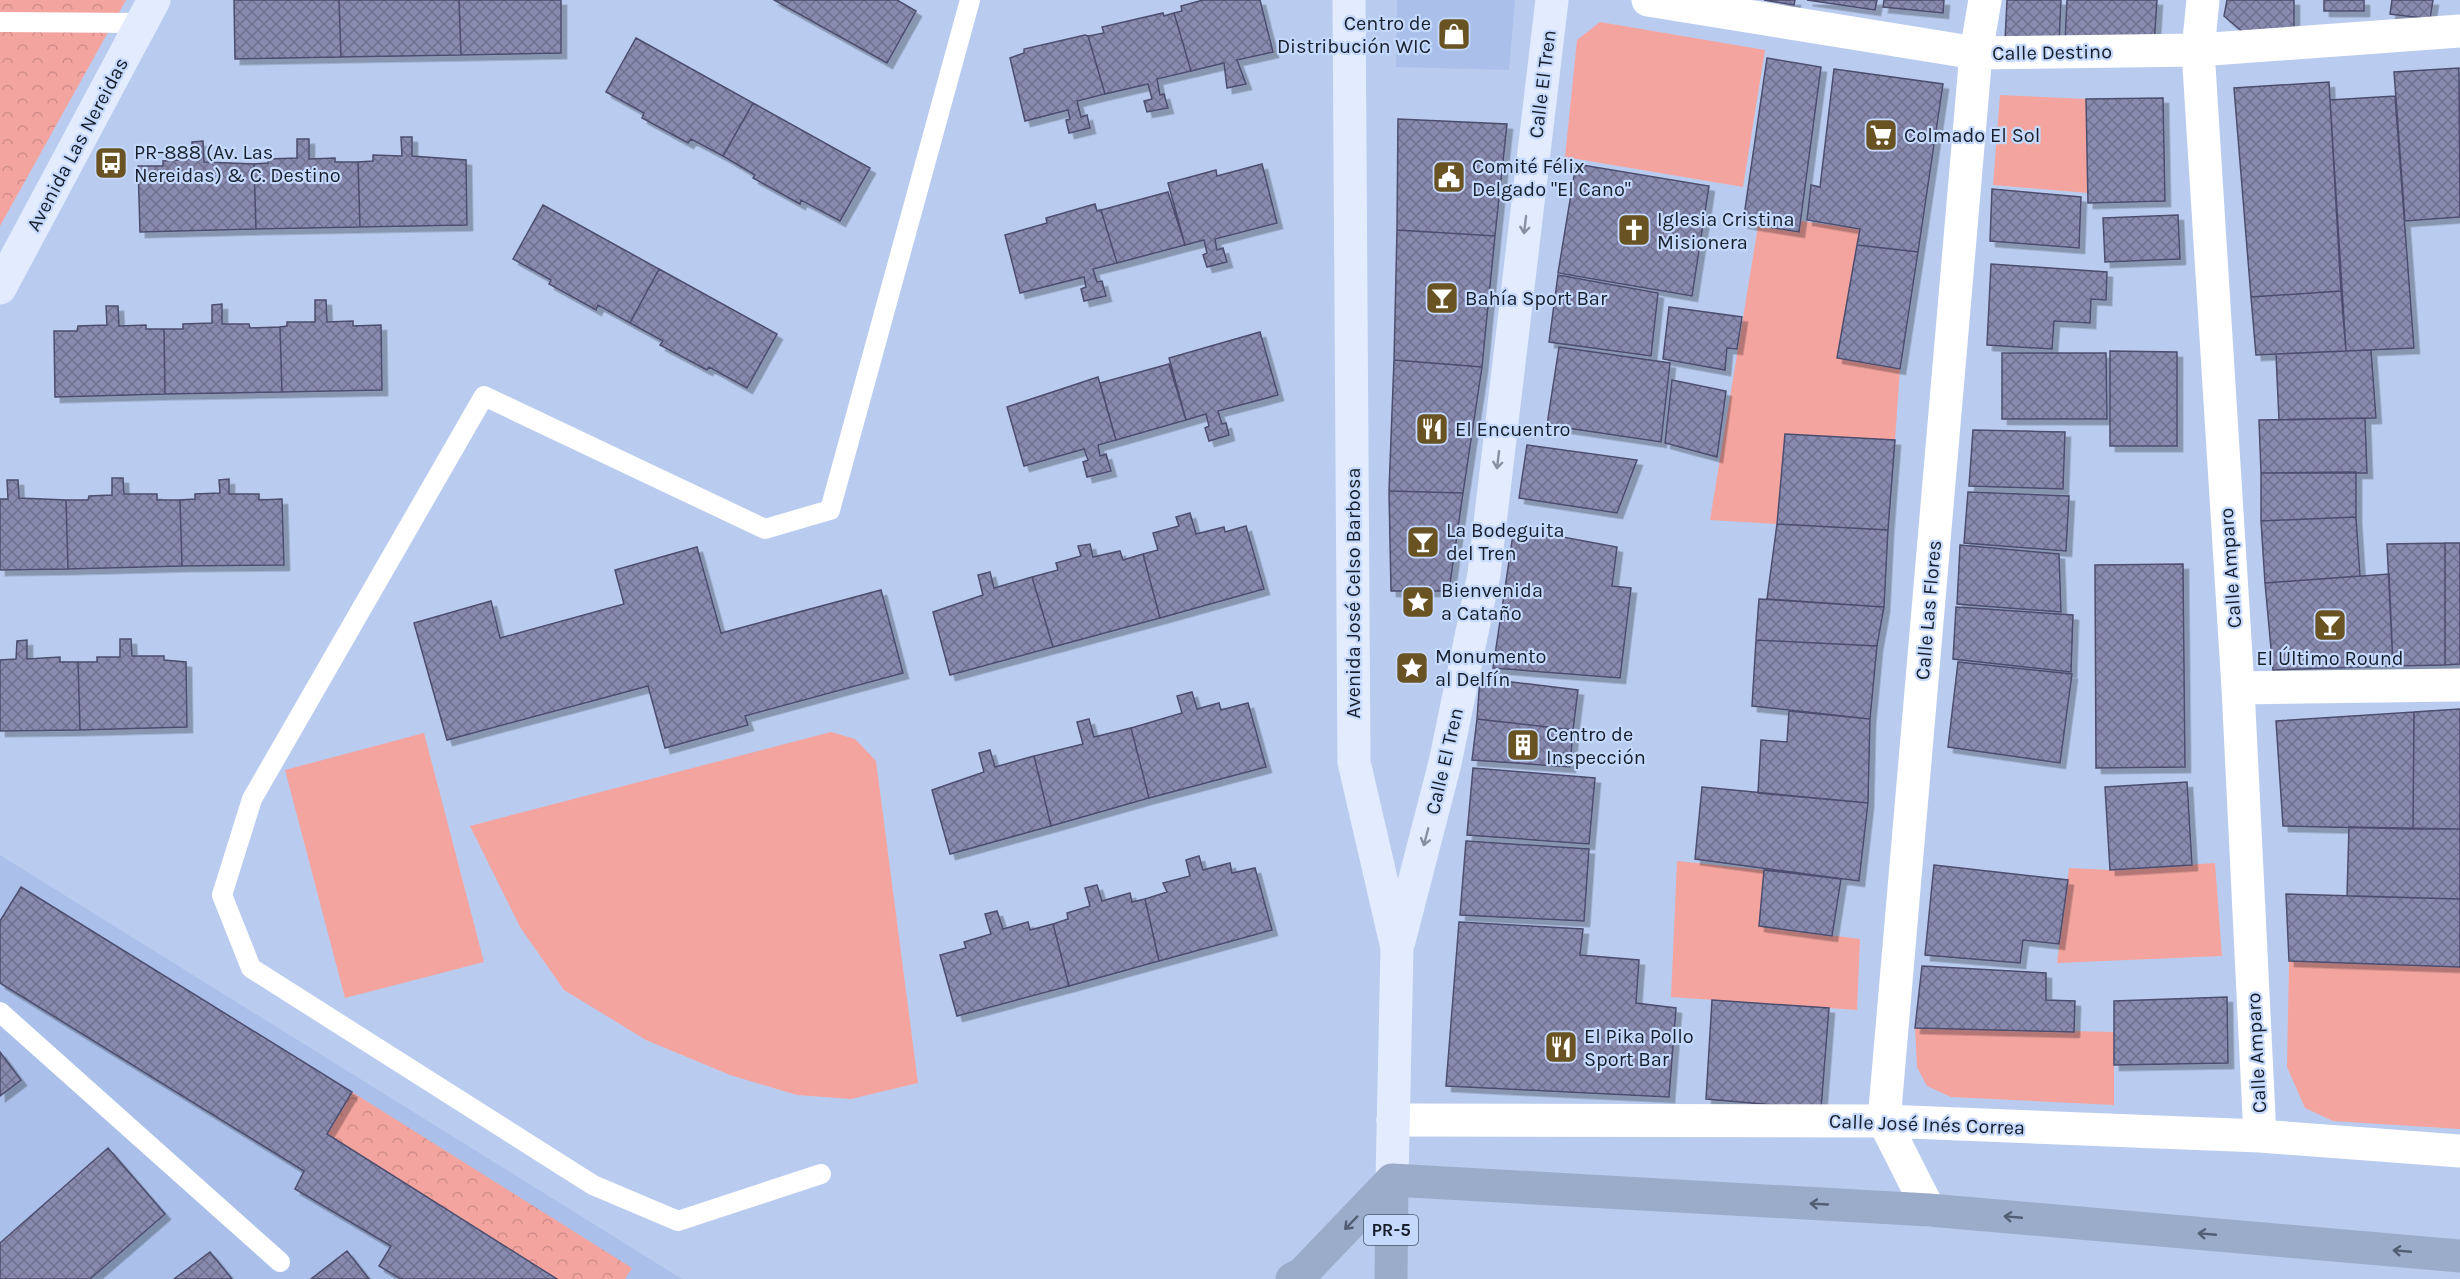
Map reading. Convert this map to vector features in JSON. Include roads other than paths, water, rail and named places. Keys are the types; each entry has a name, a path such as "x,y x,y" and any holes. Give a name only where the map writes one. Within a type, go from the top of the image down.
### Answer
{"main road":[{"name":"Avenida José Celso Barbosa","path":"1349,0 1354,762 1397,948 1392,1180"},
{"name":"Calle El Tren","path":"1397,948 1445,763 1484,574 1552,0"},
{"name":"Avenida Las Nereidas","path":"0,288 148,11"},
{"path":"1292,1279 1302,1274 1392,1180 1929,1209 2460,1256"},
{"name":"PR-5","path":"1390,1279 1392,1180"}],"street":[{"name":"Calle Destino","path":"1648,0 1976,53 2198,50 2460,31"},
{"name":"Calle Las Flores","path":"1884,1121 1976,53 1985,0"},
{"name":"Calle Amparo","path":"2203,0 2198,50 2238,688 2260,1136"},
{"path":"2238,688 2460,685"},
{"name":"Calle José Inés Correa","path":"1393,1120 1884,1121 2260,1136 2460,1151"},
{"path":"1884,1121 1929,1209"}],"lane":[{"path":"821,1174 678,1221 593,1185 251,969 222,895 252,799 484,396 765,530 830,510 970,0"},
{"path":"0,22 148,11"},
{"path":"0,1012 280,1262"}],"place":[{"name":"Centro de Distribución WIC","path":"1454,34"},
{"name":"Colmado El Sol","path":"1881,135"},
{"name":"PR-888 (Av. Las Nereidas) & C. Destino","path":"111,163"},
{"name":"Comité Félix Delgado \"El Cano\"","path":"1449,177"},
{"name":"Iglesia Cristina Misionera","path":"1634,230"},
{"name":"Bahía Sport Bar","path":"1442,298"},
{"name":"El Encuentro","path":"1432,429"},
{"name":"La Bodeguita del Tren","path":"1423,542"},
{"name":"Bienvenida a Cataño","path":"1418,602"},
{"name":"El Último Round","path":"2330,625"},
{"name":"Monumento al Delfín","path":"1412,668"},
{"name":"Centro de Inspección","path":"1523,745"},
{"name":"El Pika Pollo Sport Bar","path":"1561,1047"}]}
